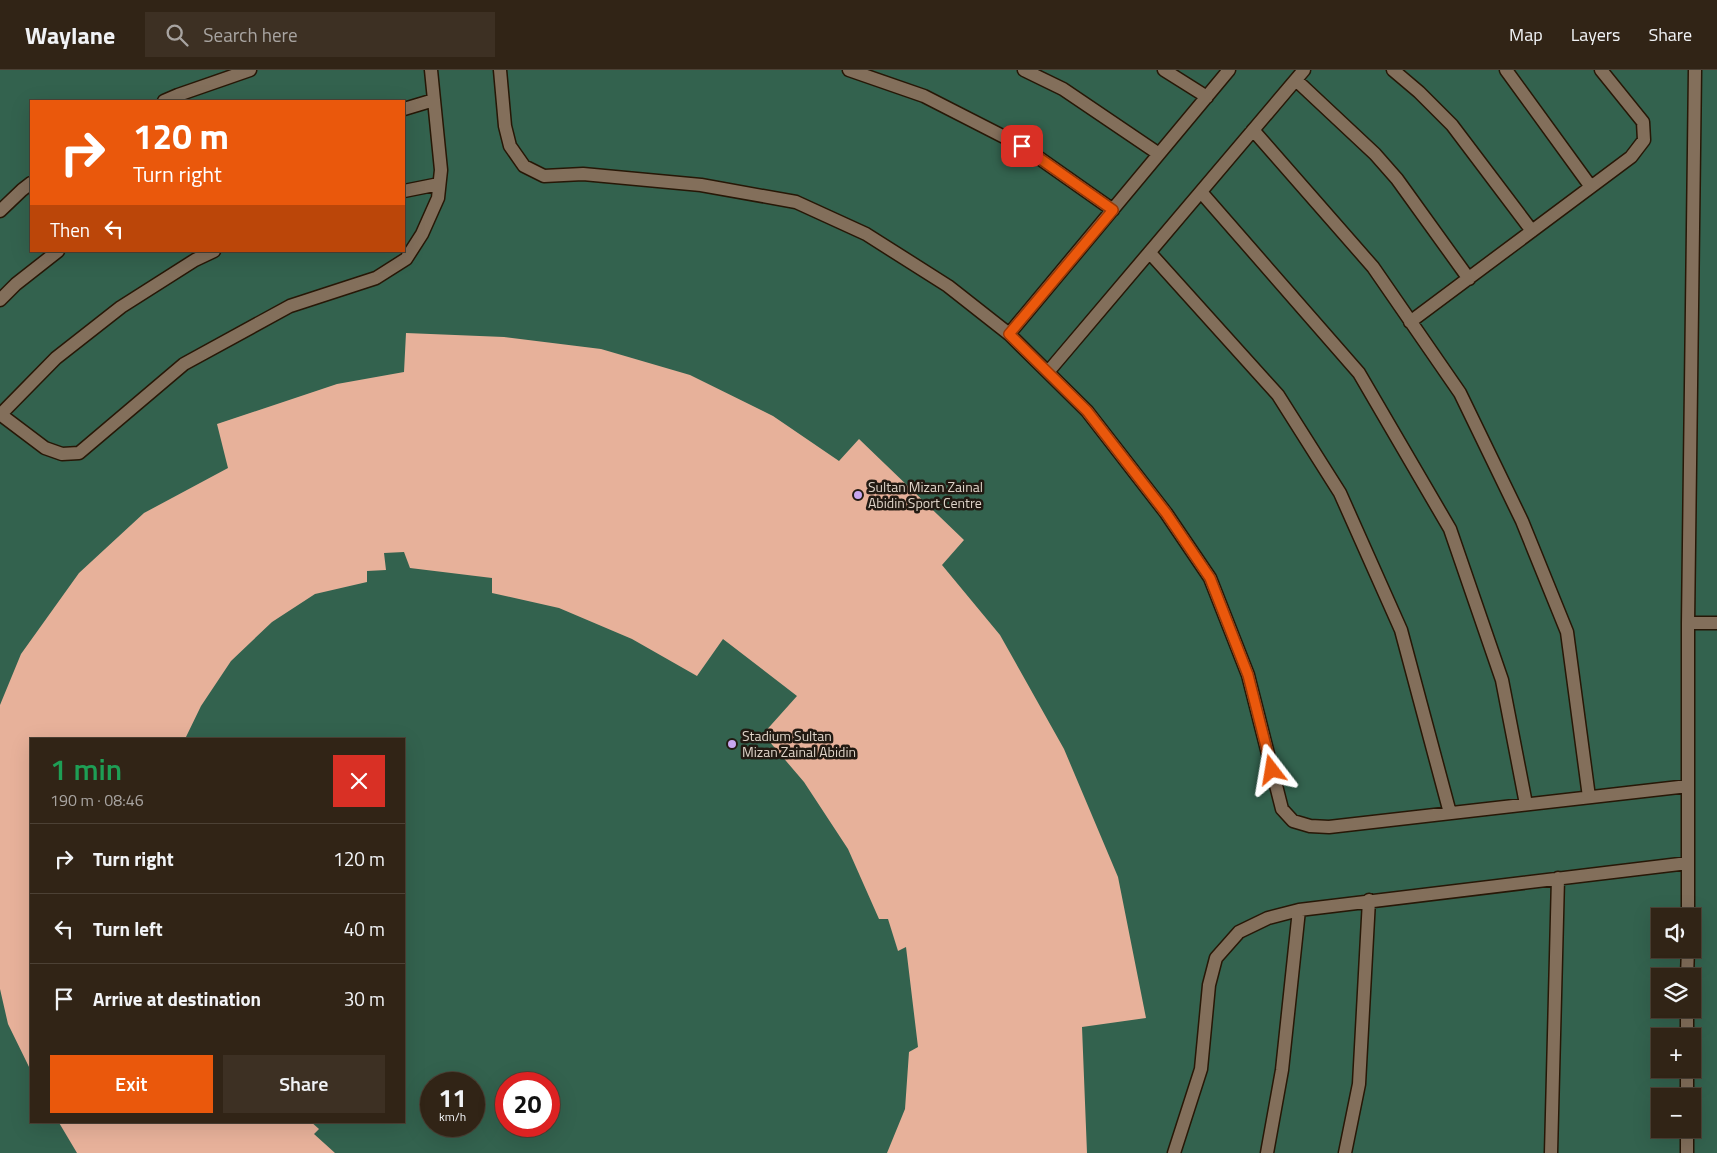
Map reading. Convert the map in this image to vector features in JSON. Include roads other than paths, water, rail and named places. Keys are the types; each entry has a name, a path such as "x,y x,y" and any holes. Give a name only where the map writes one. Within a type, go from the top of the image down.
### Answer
{"lane":[{"path":"166,100 250,70"},
{"path":"212,252 195,260 121,307 56,358 0,414 46,448 62,454 80,453 184,364 290,306 376,278 406,259 422,234 438,198 441,170 431,70"},
{"path":"500,70 505,126 510,146 524,166 544,176 583,174 701,185 796,202 866,234 948,286 1009,334 1087,411 1166,513 1210,578 1248,675 1282,808 1293,821 1310,826 1329,827 1688,786"},
{"path":"850,70 924,96 1022,146 1113,210"},
{"path":"1024,70 1063,89 1159,154"},
{"path":"1164,70 1206,97"},
{"path":"1009,334 1229,70"},
{"path":"1393,70 1419,92 1452,125 1532,231"},
{"path":"1506,70 1591,187"},
{"path":"1410,322 1632,157 1644,140 1643,122 1601,70"},
{"path":"1688,908 1688,623 1695,70"},
{"path":"1048,372 1300,75 1398,180 1469,279"},
{"path":"405,108 434,100"},
{"path":"1253,130 1373,267 1460,393 1522,521 1567,632 1589,797"},
{"path":"0,211 30,184"},
{"path":"405,191 439,184"},
{"path":"1201,192 1359,373 1450,529 1502,680 1526,804"},
{"path":"0,300 16,284 57,252"},
{"path":"1150,252 1278,395 1340,493 1401,630 1450,813"},
{"path":"1688,623 1717,623"},
{"path":"1174,1153 1202,1070 1209,985 1216,958 1239,932 1268,918 1299,910 1369,900 1688,863"},
{"path":"1551,1153 1558,878"},
{"path":"1345,1153 1359,1084 1369,900"},
{"path":"1266,1153 1282,1070 1299,910"},
{"path":"1687,1138 1687,1153"}],"place":[{"name":"Sultan Mizan Zainal Abidin Sport Centre","path":"858,495"},
{"name":"Stadium Sultan Mizan Zainal Abidin","path":"732,744"}]}
